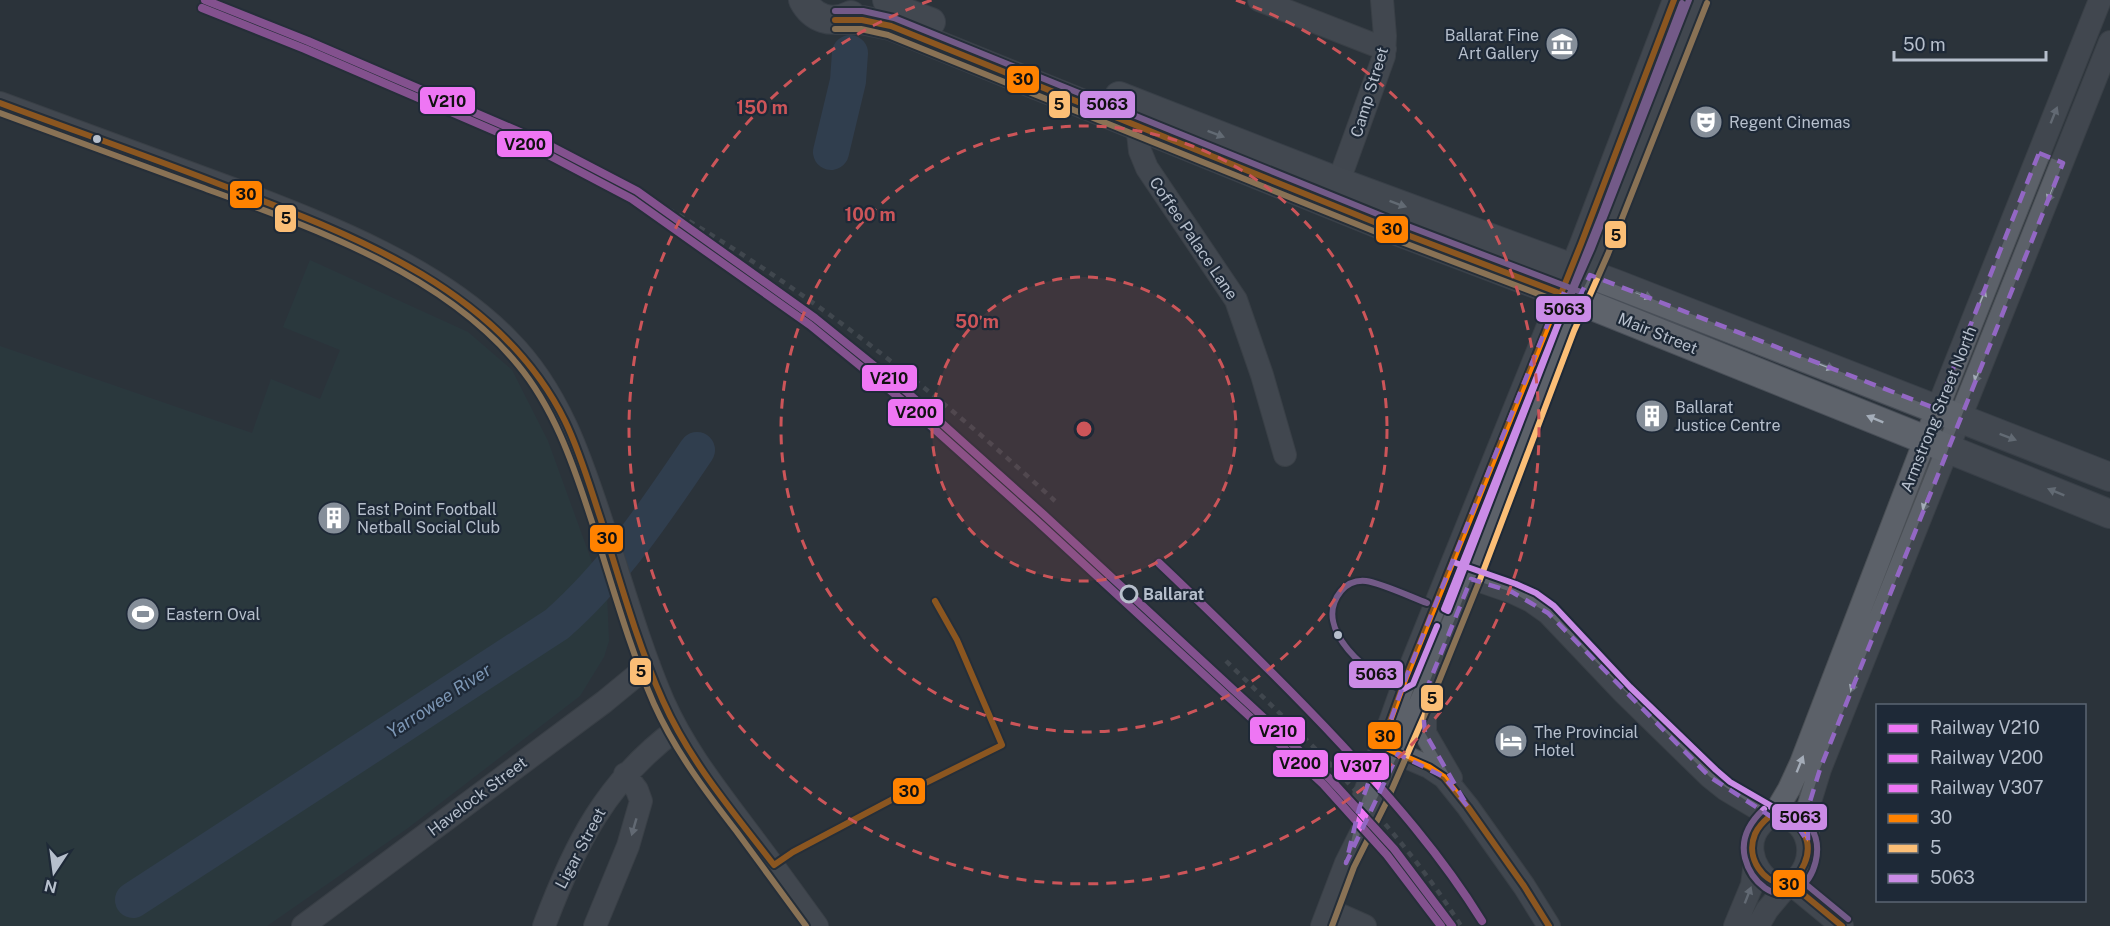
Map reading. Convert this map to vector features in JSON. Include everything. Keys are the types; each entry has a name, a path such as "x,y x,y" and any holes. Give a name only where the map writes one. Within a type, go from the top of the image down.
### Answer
{"main road":[{"path":"812,8 850,15 857,11 864,0"},
{"name":"Mair Street","path":"888,0 900,9 916,16 1335,193 1569,297 2110,514"},
{"name":"Mair Street","path":"812,8 891,26 1137,124 1335,193 1581,271 2110,477"}],"street":[{"path":"1259,0 1385,50"},
{"name":"Camp Street","path":"1335,193 1385,50 1382,0"},
{"path":"1581,271 1674,0"},
{"path":"1365,926 1326,918 1346,863 1378,799 1390,750 1450,571 1699,0"},
{"name":"Armstrong Street North","path":"1949,414 2039,153 2100,0"},
{"name":"Armstrong Street North","path":"1771,816 1789,789 1801,764 1878,561 1936,444 2063,163 2110,42"},
{"path":"0,104 175,167 307,219 406,267 473,309 510,342 540,380 556,405 574,443 649,665 677,729 720,795 817,926"},
{"name":"Coffee Palace Lane","path":"1137,124 1140,151 1147,168 1229,287 1242,313 1285,455"},
{"path":"2039,153 2063,163"},
{"path":"1390,750 1427,688 1471,579 1528,425 1569,297"},
{"name":"Armstrong Street North","path":"1808,843 1808,808 1814,785 1899,569 1936,444"},
{"path":"1878,561 1899,569"},
{"path":"1450,571 1512,592 1548,613 1624,693 1710,777 1725,789 1771,816 1793,820 1803,830 1808,843 1808,857 1804,869 1767,910 1758,926"},
{"name":"Havelock Street","path":"303,926 604,702 649,665"},
{"path":"1427,688 1425,733 1468,807"},
{"name":"Ligar Street","path":"544,926 565,873 602,805 625,774 644,755 677,729"},
{"path":"1390,750 1429,767 1444,777 1524,886 1549,926"},
{"path":"595,926 628,846 641,801 637,790 625,774"},
{"path":"1736,926 1752,885 1755,863 1752,847 1754,836 1761,823 1771,816"},
{"path":"1755,863 1768,880 1775,884 1790,884 1842,926"}],"highlighted area":[{"path":"2039,153 2063,163 1820,769 1808,808 1808,842 1793,820 1770,816 1710,777 1548,613 1512,592 1471,579 1427,688 1424,721 1425,733 1468,807 1444,777 1398,754 1346,863 1359,809 1405,680 1560,293 1578,300 1590,275 1937,409"}],"green space":[{"path":"310,260 468,332 512,370 548,441 593,565 607,594 609,641 604,657 580,696 408,828 267,926 0,926 0,346 252,433 271,379 320,399 340,350 283,327"}],"waterway":[{"name":"Yarrowee River","path":"831,152 848,81 850,53"},
{"name":"Yarrowee River","path":"133,900 557,624 597,585 633,542 697,450"}],"railway":[{"path":"637,191 749,259 855,334 957,414 1055,501"},
{"path":"1226,661 1352,787 1410,854 1461,926"}],"rail line":[{"name":"V210","path":"205,0 308,41 543,142 637,191 815,318 908,393 1043,514 1329,778 1394,849 1452,926"},
{"name":"V200","path":"202,8 305,49 539,150 632,199 810,325 902,400 1323,784 1387,855 1441,926"},
{"name":"V307","path":"1159,563 1274,674 1359,764 1433,851 1482,921"}],"transit line":[{"name":"30","path":"1549,926 1524,886 1444,777 1429,767 1381,746 1405,680 1581,244 1674,0"},
{"name":"5063","path":"1682,3 1600,218 1444,609 1448,611 1558,325 1592,248 1689,0"},
{"name":"5","path":"1332,926 1354,867 1386,803 1435,691 1574,331 1608,254 1707,3"},
{"name":"5063","path":"835,11 863,11 894,18 1397,222 1581,292"},
{"name":"30","path":"835,20 862,20 891,26 1394,230 1578,300"},
{"name":"5","path":"835,29 861,29 888,35 1391,238 1557,301"},
{"name":"30","path":"0,103 273,205 371,247 418,272 463,302 502,335 537,375 565,421 589,482 637,634 674,723 699,766 774,865 793,852 895,798 1002,745 957,640 935,601"},
{"name":"5","path":"0,113 329,236 413,278 452,304 487,332 530,381 560,435 583,493 635,657 662,721 681,755 806,926"},
{"name":"5063","path":"1453,562 1516,584 1536,593 1554,606 1630,687 1716,770 1730,782 1775,808"},
{"name":"5063","path":"1427,603 1380,584 1359,581 1349,584 1341,591 1333,606 1333,621 1348,650 1361,663 1404,689 1413,684 1437,626"},
{"name":"5063","path":"1764,809 1754,819 1745,837 1745,858 1750,871 1765,888 1782,894 1797,890 1809,878 1816,862 1817,844 1810,827 1796,814 1771,807"},
{"name":"30","path":"1770,816 1796,824 1803,832 1807,842 1808,853 1804,864 1798,875 1788,885 1779,884 1764,875 1754,860 1752,852 1755,834 1770,816"},
{"name":"5063","path":"1797,877 1848,919"},
{"name":"30","path":"1791,884 1842,926"}],"place":[{"name":"Ballarat Fine Art Gallery","path":"1562,44"},
{"name":"Regent Cinemas","path":"1706,122"},
{"name":"Ballarat Justice Centre","path":"1652,416"},
{"name":"East Point Football Netball Social Club","path":"334,518"},
{"name":"Ballarat","path":"1129,594"},
{"name":"Eastern Oval","path":"143,614"},
{"name":"The Provincial Hotel","path":"1511,741"}]}
